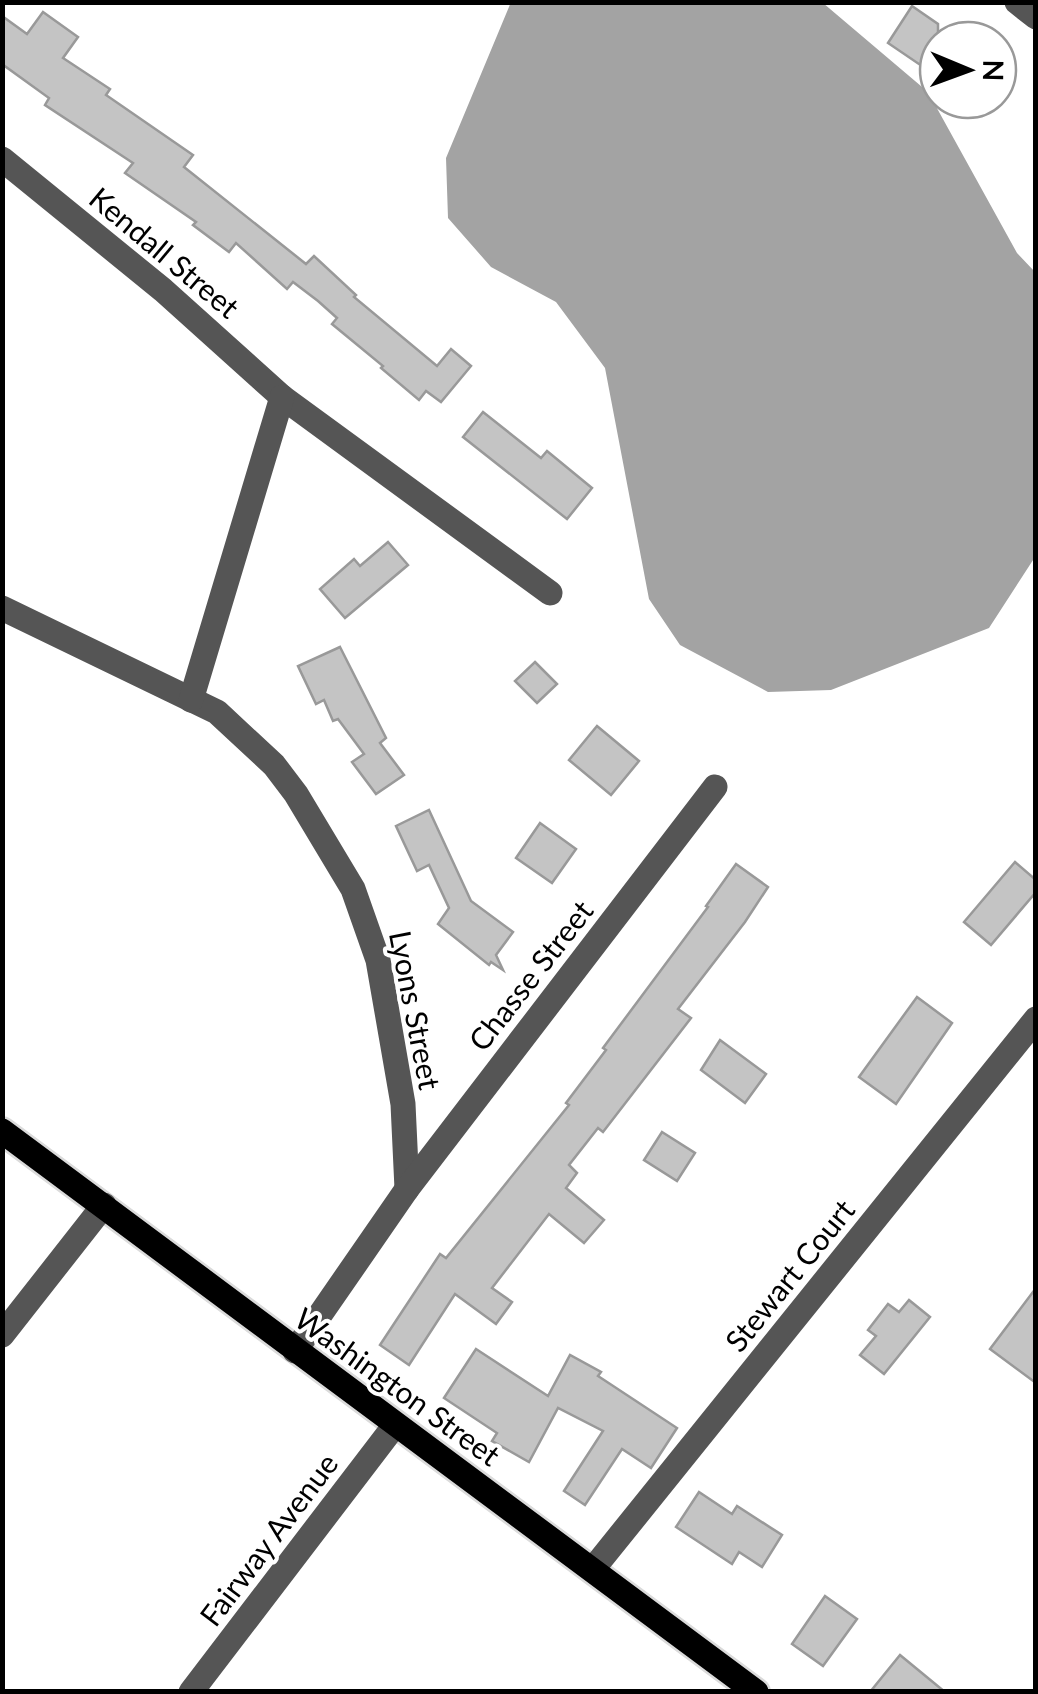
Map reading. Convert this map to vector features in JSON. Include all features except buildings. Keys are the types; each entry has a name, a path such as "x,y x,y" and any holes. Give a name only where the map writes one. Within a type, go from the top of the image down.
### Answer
{"main road":[{"name":"Washington Street","path":"2,1131 756,1692"}],"street":[{"path":"1017,2 1036,17"},
{"name":"Kendall Street","path":"2,159 163,290 282,397 550,593"},
{"path":"191,700 282,397"},
{"name":"Lyons Street","path":"2,608 217,712 274,765 317,825 353,889 378,960 403,1104 406,1189"},
{"name":"Chasse Street","path":"295,1351 406,1189 715,788"},
{"name":"Stewart Court","path":"593,1570 1036,1019"},
{"path":"2,1335 104,1205"},
{"name":"Fairway Avenue","path":"191,1692 395,1425"}],"shaded area":[{"path":"511,2 823,3 918,84 918,120 943,120 1017,253 1035,272 1035,557 989,628 831,690 768,692 680,645 649,599 605,368 556,302 491,267 448,218 446,158"}]}
